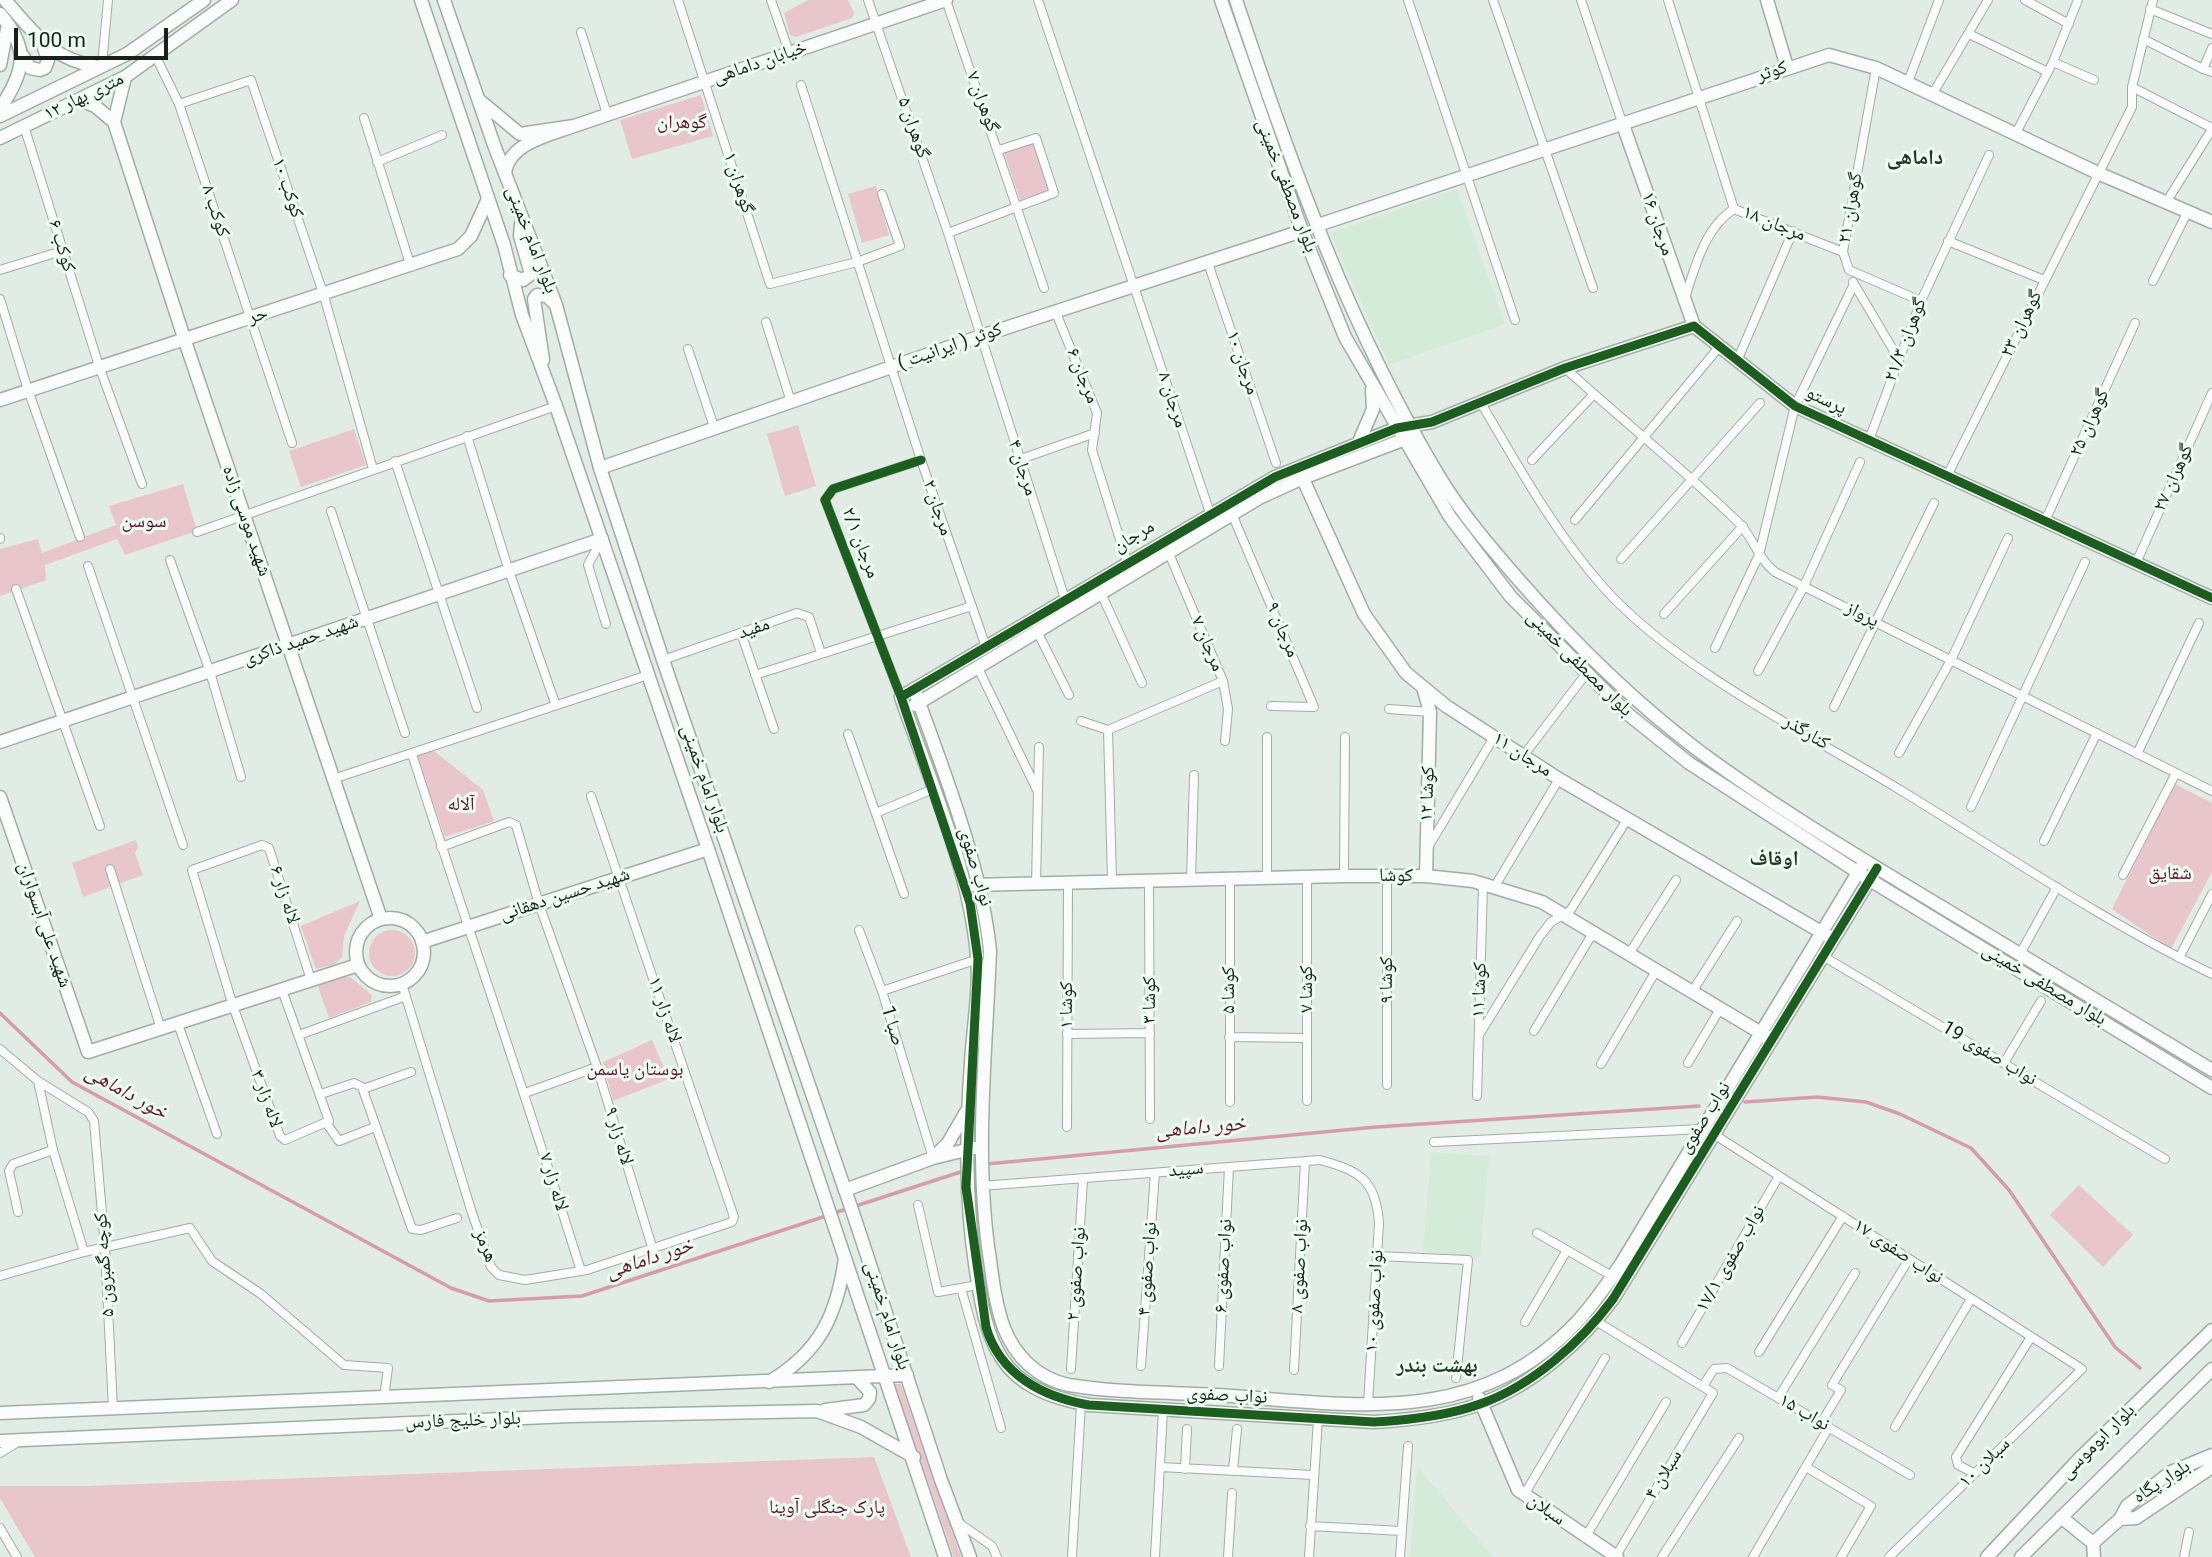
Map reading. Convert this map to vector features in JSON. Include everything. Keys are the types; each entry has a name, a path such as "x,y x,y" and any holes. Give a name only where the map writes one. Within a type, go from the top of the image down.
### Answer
{"street":[{"path":"8,9 43,45 67,58 100,66 108,0"},
{"name":"۱۲ متری بهار","path":"0,138 125,77 232,0"},
{"name":"بلوار امام خمینی","path":"421,0 488,199 510,275 709,849 914,1457 945,1557"},
{"name":"بلوار امام خمینی","path":"444,0 505,173 556,305 600,468 663,660 970,1557"},
{"name":"گوهران ۱","path":"678,0 770,284 857,262"},
{"path":"771,0 789,52"},
{"name":"گوهران ۵","path":"868,0 981,335"},
{"name":"خیابان داماهی","path":"505,173 506,163 527,144 607,114 946,0"},
{"name":"گوهران ۷","path":"946,0 1018,205 1044,288"},
{"name":"مرجان ۸","path":"1038,0 1210,513"},
{"name":"بلوار مصطفی خمینی","path":"1220,0 1302,231 1345,337 1450,517 1511,597 1629,715 1689,763 1858,873 2212,1088"},
{"name":"بلوار مصطفی خمینی","path":"1236,0 1318,225 1363,337 1442,481 1498,556 1557,624 1622,686 1698,750 1865,861 2212,1070"},
{"path":"1409,0 1515,320"},
{"path":"1493,0 1542,149 1593,288"},
{"path":"1581,0 1622,122"},
{"name":"مرجان ۱۸","path":"1668,0 1701,96 1734,209 1843,252"},
{"path":"1767,0 1787,67"},
{"path":"1908,82 1939,0"},
{"path":"1932,95 1988,0"},
{"path":"2025,0 2069,24"},
{"path":"2015,135 2049,72 2078,0"},
{"name":"۱۲ متری بهار","path":"0,116 144,44 197,3"},
{"path":"2152,4 2212,34"},
{"name":"گوهران ۲۳","path":"1947,476 2132,107 2132,87 2152,4"},
{"path":"8,9 23,56 30,68 45,68 48,60 43,45"},
{"path":"0,65 8,9"},
{"path":"581,32 607,114"},
{"path":"1969,34 2049,72"},
{"path":"2143,38 2212,72"},
{"path":"2203,69 2212,48"},
{"name":"کوثر","path":"1318,225 1829,55 1876,68 2099,174 2212,222"},
{"path":"0,108 17,80 23,56"},
{"name":"کوکب ۸","path":"156,57 179,104 292,443"},
{"path":"2053,62 2094,80"},
{"name":"گوهران ۲۱","path":"1876,68 1843,252 1849,270 1921,301"},
{"path":"79,100 95,106 114,121 125,77"},
{"name":"کوکب ۱۰","path":"179,104 251,80 324,296 373,469"},
{"name":"مرجان ۲","path":"801,85 921,460 986,647"},
{"path":"2132,87 2212,128 2167,201"},
{"name":"خیابان داماهی","path":"479,100 520,134 574,126"},
{"path":"364,118 411,267"},
{"name":"شهید موسی زاده","path":"114,121 184,341 381,919"},
{"name":"مرجان ۱۶","path":"1622,122 1694,326"},
{"name":"کوکب ۶","path":"24,126 99,366 142,484"},
{"path":"377,162 442,135"},
{"path":"948,233 1054,193 1036,138 999,150"},
{"name":"گوهران ۲۱/۳","path":"1869,440 1921,301 1989,155"},
{"path":"857,262 900,246 882,194"},
{"name":"حر","path":"0,400 99,366 324,296 458,249 471,236 488,199"},
{"path":"1684,301 1696,265 1719,218 1734,209"},
{"path":"2153,281 2188,211"},
{"path":"510,275 523,280 531,274 520,236 521,216"},
{"name":"کوثر ( ایرانیت )","path":"600,468 981,335 1056,313 1302,231"},
{"path":"1737,361 1793,231"},
{"path":"1948,241 2044,280"},
{"path":"0,270 62,251"},
{"name":"مرجان ۱۰","path":"1208,262 1276,463"},
{"path":"1849,270 1854,284 1898,358"},
{"path":"1715,648 1759,555 1794,407 1854,284"},
{"path":"542,367 544,351 534,299 537,295 547,296 556,305"},
{"path":"0,299 28,390 80,537"},
{"name":"مرجان ۶","path":"1056,313 1097,413 1092,450 1127,562"},
{"path":"766,322 791,402"},
{"name":"گوهران ۲۵","path":"2045,521 2135,323"},
{"path":"1413,430 1565,368 1694,326"},
{"name":"پرستو","path":"1694,326 1794,407 2212,598"},
{"name":"مرجان ۴","path":"981,335 1018,460 1065,599"},
{"path":"1575,520 1720,346"},
{"path":"688,349 714,428"},
{"name":"پرواز","path":"1565,368 1693,478 1743,526 1751,536 1759,555 1775,572 2212,790"},
{"path":"1358,444 1373,409 1370,382"},
{"name":"گوهران ۲۷","path":"2136,563 2212,393"},
{"path":"1532,460 1594,394"},
{"path":"1621,559 1760,402"},
{"name":"کنارگذر","path":"1481,403 1571,547 1605,589 1649,630 1713,677 2057,887 2179,958 2212,974"},
{"path":"197,532 556,406"},
{"name":"مرجان","path":"901,697 1210,513 1397,428 1413,430"},
{"name":"مرجان","path":"905,711 1301,473 1404,440 1413,430"},
{"path":"1018,460 1095,433"},
{"path":"467,436 509,571 555,703"},
{"name":"مرجان ۲/۱","path":"901,697 825,500 833,489 921,460"},
{"path":"395,461 477,708"},
{"path":"1758,671 1804,586 1860,462"},
{"name":"مرجان ۱۱","path":"1301,473 1364,614 1402,667 1423,687 1559,779 1829,936"},
{"path":"1834,707 1934,503"},
{"path":"331,511 405,733"},
{"name":"مرجان ۹","path":"1232,514 1314,707 1271,706"},
{"path":"1664,614 1743,526"},
{"path":"1899,753 1951,660 2008,538"},
{"path":"602,539 588,565 606,624"},
{"name":"شهید حمید ذاکری","path":"0,742 602,539"},
{"name":"مرجان ۷","path":"1168,551 1223,681 1228,709 1225,741"},
{"path":"170,560 210,672 241,777"},
{"path":"1971,807 2085,562"},
{"path":"88,566 135,697 183,845"},
{"path":"1094,581 1142,683"},
{"path":"16,589 100,826"},
{"path":"755,675 972,606"},
{"name":"مفید","path":"663,660 797,613 809,617 821,653"},
{"path":"2137,754 2199,623"},
{"path":"1037,631 1069,695"},
{"path":"741,633 774,729"},
{"path":"977,666 1038,792"},
{"path":"1523,756 1586,674"},
{"path":"333,779 555,703 648,675"},
{"path":"1081,721 1108,730 1223,681"},
{"name":"کوشا ۱۲","path":"1423,687 1430,712 1426,876"},
{"name":"نواب صفوی","path":"914,689 978,885 990,951 981,1181 996,1300 1004,1327 1023,1360 1041,1374 1064,1384 1318,1402 1368,1404 1427,1401 1476,1391 1530,1362 1555,1344 1578,1321 1612,1276 1626,1268"},
{"name":"نواب صفوی","path":"901,697 964,885 978,959 966,1184 978,1285 988,1335 1002,1359 1037,1390 1081,1404 1374,1422 1409,1420 1481,1404 1554,1360 1597,1321 1626,1268 1818,953 1877,868"},
{"path":"1390,709 1430,712"},
{"path":"1108,730 1112,880"},
{"path":"2043,841 2096,733"},
{"path":"848,734 904,894"},
{"path":"1267,737 1267,877"},
{"path":"1344,876 1345,737"},
{"path":"1426,851 1494,737"},
{"path":"1036,883 1039,747"},
{"name":"لاله زار ۷","path":"412,754 467,926 525,1093 580,1271"},
{"path":"2123,875 2176,773"},
{"path":"1191,878 1194,775"},
{"path":"1489,885 1559,779"},
{"path":"876,813 933,789"},
{"name":"لاله زار ۱۱","path":"591,796 734,1217 732,1222"},
{"name":"شهید علی آبسواران","path":"0,797 88,1052 161,1029"},
{"path":"1479,1035 1540,936 1551,922 1570,911 1628,818"},
{"name":"لاله زار ۹","path":"441,847 513,822 597,1067 653,1250"},
{"name":"لاله زار ۶","path":"233,1006 192,870 262,845 269,848 311,980"},
{"name":"شهید حسین دهقانی","path":"422,942 709,849"},
{"name":"نواب صفوی","path":"1829,936 1865,861"},
{"path":"110,869 161,1029 358,965"},
{"name":"کوشا","path":"964,885 1344,876 1426,876 1489,885 1542,902 1767,1037"},
{"name":"کوشا ۹","path":"1387,876 1387,1085"},
{"name":"کوشا ۷","path":"1307,877 1307,1101"},
{"name":"کوشا ۵","path":"1230,878 1230,1102"},
{"name":"کوشا ۳","path":"1149,880 1150,1119"},
{"path":"1629,954 1676,880"},
{"name":"کوشا ۱","path":"1066,1127 1068,882"},
{"name":"کوشا ۱۱","path":"1477,1096 1489,885"},
{"path":"2020,954 2057,887"},
{"path":"2179,958 2212,894"},
{"path":"299,1035 404,990 420,969 424,959 422,942 413,926 404,920 381,919 362,932 356,943 358,965 372,982 404,990"},
{"path":"1692,992 1737,921"},
{"path":"859,930 882,991"},
{"path":"1534,1031 1593,933"},
{"name":"نواب صفوی 19","path":"1818,953 2165,1159"},
{"name":"صبا 1","path":"933,1158 882,991 978,959"},
{"path":"1601,1064 1657,971"},
{"path":"282,990 321,1094 328,1121 339,1141 376,1127"},
{"name":"هرمز","path":"404,990 491,1267 499,1275 525,1280 580,1271 653,1250 732,1222"},
{"path":"2004,1063 2041,1001"},
{"name":"لاله زار ۳","path":"233,1006 279,1136 285,1140 328,1121"},
{"path":"1688,1063 1720,1009"},
{"path":"178,1024 217,1135"},
{"path":"1067,1034 1150,1033"},
{"path":"1229,1037 1307,1038"},
{"path":"0,1049 38,1081 53,1150 84,1252"},
{"path":"525,1093 597,1067"},
{"path":"363,1089 411,1072"},
{"name":"کوچه گمبرون ۵","path":"38,1081 88,1112 94,1121 105,1248 113,1409"},
{"path":"321,1094 354,1083 363,1089 412,1229 421,1230 457,1218"},
{"path":"933,1158 948,1143 968,1109"},
{"path":"1434,1142 1709,1132"},
{"name":"نواب صفوی ۱۷","path":"1709,1132 2082,1369"},
{"path":"18,1212 4,1177 13,1164 53,1150"},
{"path":"846,1194 933,1158 983,1150"},
{"name":"سپید","path":"981,1181 1083,1180 1320,1160 1346,1167 1367,1181 1377,1197"},
{"name":"نواب صفوی ۸","path":"1294,1370 1305,1161"},
{"name":"نواب صفوی ۶","path":"1219,1366 1229,1167"},
{"name":"نواب صفوی ۴","path":"1141,1366 1155,1173"},
{"name":"نواب صفوی ۱۷/۱","path":"1682,1343 1779,1176"},
{"name":"نواب صفوی ۲","path":"1071,1369 1083,1180"},
{"path":"966,1184 981,1181"},
{"name":"نواب صفوی ۱۰","path":"1368,1404 1377,1256 1377,1197"},
{"path":"918,1205 938,1292 978,1285"},
{"path":"1759,1352 1843,1216"},
{"path":"0,1276 84,1252 190,1228 212,1261 261,1294 344,1365 388,1368 384,1398"},
{"path":"1537,1233 1612,1276"},
{"path":"1525,1322 1567,1250"},
{"path":"768,1383 793,1366 830,1322 840,1297 845,1254"},
{"path":"1377,1256 1468,1260 1456,1378"},
{"path":"1754,1557 1805,1467 1841,1390 1832,1385 1909,1259"},
{"path":"1778,1398 1855,1273"},
{"path":"961,1288 1001,1428"},
{"path":"1895,1427 1972,1299"},
{"path":"1597,1321 1703,1387"},
{"name":"بلوار ابوموسی","path":"1987,1557 2080,1458 2212,1330"},
{"path":"1974,1473 1958,1465 1956,1457 2031,1337"},
{"path":"1524,1495 1605,1358"},
{"name":"نواب ۱۵","path":"1703,1387 1714,1369 1727,1368 1910,1475"},
{"name":"سبلان ۱۰","path":"1889,1557 2082,1369"},
{"name":"بلوار ابوموسی","path":"2021,1557 2212,1369"},
{"name":"بلوار خلیج فارس","path":"0,1413 768,1383 907,1375"},
{"path":"817,1410 864,1405 870,1392 857,1378"},
{"name":"سبلان ۴","path":"1616,1557 1713,1393 1703,1387"},
{"name":"سبلان","path":"1476,1391 1518,1490 1616,1557"},
{"path":"1155,1557 1163,1392"},
{"path":"1309,1557 1318,1402"},
{"path":"1586,1538 1666,1402"},
{"path":"1072,1557 1081,1404"},
{"name":"بلوار خلیج فارس","path":"0,1441 559,1417 817,1410 861,1427 914,1457"},
{"path":"1185,1469 1187,1429"},
{"path":"1233,1471 1237,1429"},
{"path":"1662,1557 1739,1438"},
{"path":"0,1453 23,1440"},
{"path":"1400,1557 1408,1446"},
{"name":"بلوار پگاه","path":"2093,1543 2120,1519 2127,1506 2171,1472 2212,1455"},
{"path":"1160,1467 1313,1475"},
{"path":"1805,1467 1871,1506 1841,1557"},
{"name":"بلوار پگاه","path":"2120,1519 2136,1518 2212,1467"},
{"path":"1228,1557 1232,1493"},
{"path":"2061,1517 2093,1543 2094,1557"},
{"path":"957,1522 992,1546 997,1557"},
{"path":"1310,1526 1402,1531"},
{"path":"0,1528 17,1557"},
{"path":"2184,1557 2189,1532"}],"shaded area":[{"path":"1457,189 1505,324 1389,365 1330,233"},
{"path":"1431,1152 1489,1156 1480,1257 1423,1252"},
{"path":"1417,1466 1493,1557 1410,1557"}],"green space":[{"path":"808,0 848,0 854,13 852,18 796,37 790,35 784,13"},
{"name":"گوهران","path":"701,95 713,136 632,159 620,120"},
{"path":"1033,142 1049,190 1020,200 1004,152"},
{"path":"876,186 889,235 862,243 848,194"},
{"path":"798,425 816,486 785,496 767,434"},
{"path":"354,429 366,465 301,487 289,451"},
{"name":"سوسن","path":"183,484 197,531 125,555 117,539 45,565 46,580 0,596 0,549 38,539 42,553 116,525 109,506"},
{"name":"آلاله","path":"434,751 483,790 494,821 445,837 417,756"},
{"name":"شقایق","path":"2175,784 2212,803 2212,872 2171,949 2112,909"},
{"path":"136,840 138,847 135,853 143,875 83,897 72,863"},
{"path":"360,901 344,936 342,957 335,964 316,969 301,926"},
{"path":"392,930 408,937 415,953 408,969 392,976 376,969 369,953 376,937"},
{"path":"339,977 350,977 372,995 371,1002 329,1018 317,984"},
{"name":"بوستان یاسمن","path":"652,1040 669,1079 613,1101 603,1062"},
{"path":"2079,1185 2133,1235 2103,1267 2050,1215"},
{"path":"894,1384 901,1384 961,1557 954,1557"},
{"name":"پارک جنگلی آوینا","path":"874,1457 911,1557 35,1557 0,1498 0,1486 86,1486"}],"waterway":[{"name":"خور داماهی","path":"0,1013 72,1082 451,1288 489,1301 582,1296 826,1216"},
{"path":"1745,1102 1817,1097 1866,1102 1900,1114 1971,1148 2009,1190 2115,1347 2140,1368"},
{"name":"خور داماهی","path":"987,1164 1376,1127 1699,1106"},
{"name":"خور داماهی","path":"834,1213 979,1166"}],"cycle path":[{"path":"901,697 1275,477 1397,428 1432,422 1565,368 1694,326 1795,406 2212,598"},
{"path":"921,460 833,489 825,500 901,697 970,903 978,959 966,1187 986,1327 993,1344 1013,1371 1055,1396 1089,1405 1374,1422 1454,1412 1480,1404 1518,1386 1571,1346 1613,1299 1877,868"}],"district":[{"name":"داماهی","path":"1915,159"},
{"name":"اوقاف","path":"1774,860"},
{"name":"بهشت بندر","path":"1437,1367"}]}
